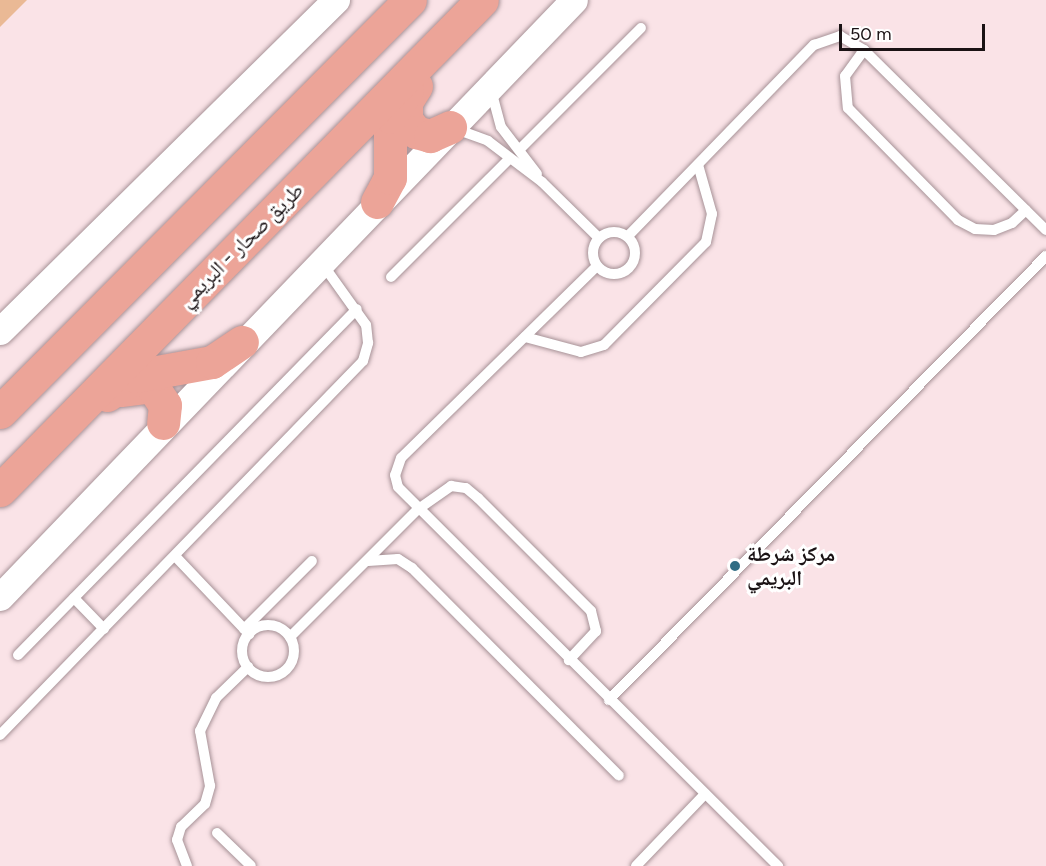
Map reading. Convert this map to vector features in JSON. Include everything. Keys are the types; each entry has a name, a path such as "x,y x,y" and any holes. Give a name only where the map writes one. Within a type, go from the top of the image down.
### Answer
{"highway":[{"path":"0,412 410,0"},
{"name":"طريق صحار - البريمي","path":"0,490 482,0"},
{"path":"376,202 390,178 390,117 404,93 498,0"},
{"path":"424,74 406,102 406,120 417,132 430,136 450,127"},
{"path":"0,498 116,387 135,376 212,362 242,342"},
{"path":"82,420 124,388 152,386 165,405 163,423"}],"street":[{"path":"0,331 336,0"},
{"path":"0,597 163,423 574,0"}],"lane":[{"path":"520,149 641,28"},
{"path":"628,236 814,45 840,36 864,50 1046,230"},
{"path":"864,50 845,76 848,108 958,220 975,229 994,230 1012,223 1026,210"},
{"path":"490,86 501,127 520,149 542,182"},
{"path":"450,127 488,141 542,182 599,238"},
{"path":"391,277 510,158"},
{"path":"525,337 581,352 604,345 706,242 712,214 698,165"},
{"path":"614,232 628,236 636,250 632,265 611,274 597,266 593,251 599,238 614,232"},
{"path":"609,700 1046,256"},
{"path":"0,735 363,361 368,343 357,309 321,262"},
{"path":"597,266 401,458 395,475 398,487 417,510 778,866"},
{"path":"18,656 357,309"},
{"path":"290,637 417,510 451,486 466,488 478,498 591,611 596,631 569,660"},
{"path":"175,556 246,631"},
{"path":"366,561 382,557 412,568 619,776"},
{"path":"246,631 275,626 290,637 293,656 283,672 265,677 248,668 242,651 246,631 312,561"},
{"path":"74,598 104,629"},
{"path":"188,866 177,840 182,827 205,804 210,786 200,731 216,698 248,668"},
{"path":"636,866 705,794"},
{"path":"217,833 251,866"}],"shaded area":[{"path":"0,0 27,0 0,27"}],"place":[{"name":"مركز شرطة البريمي","path":"735,566"}]}
